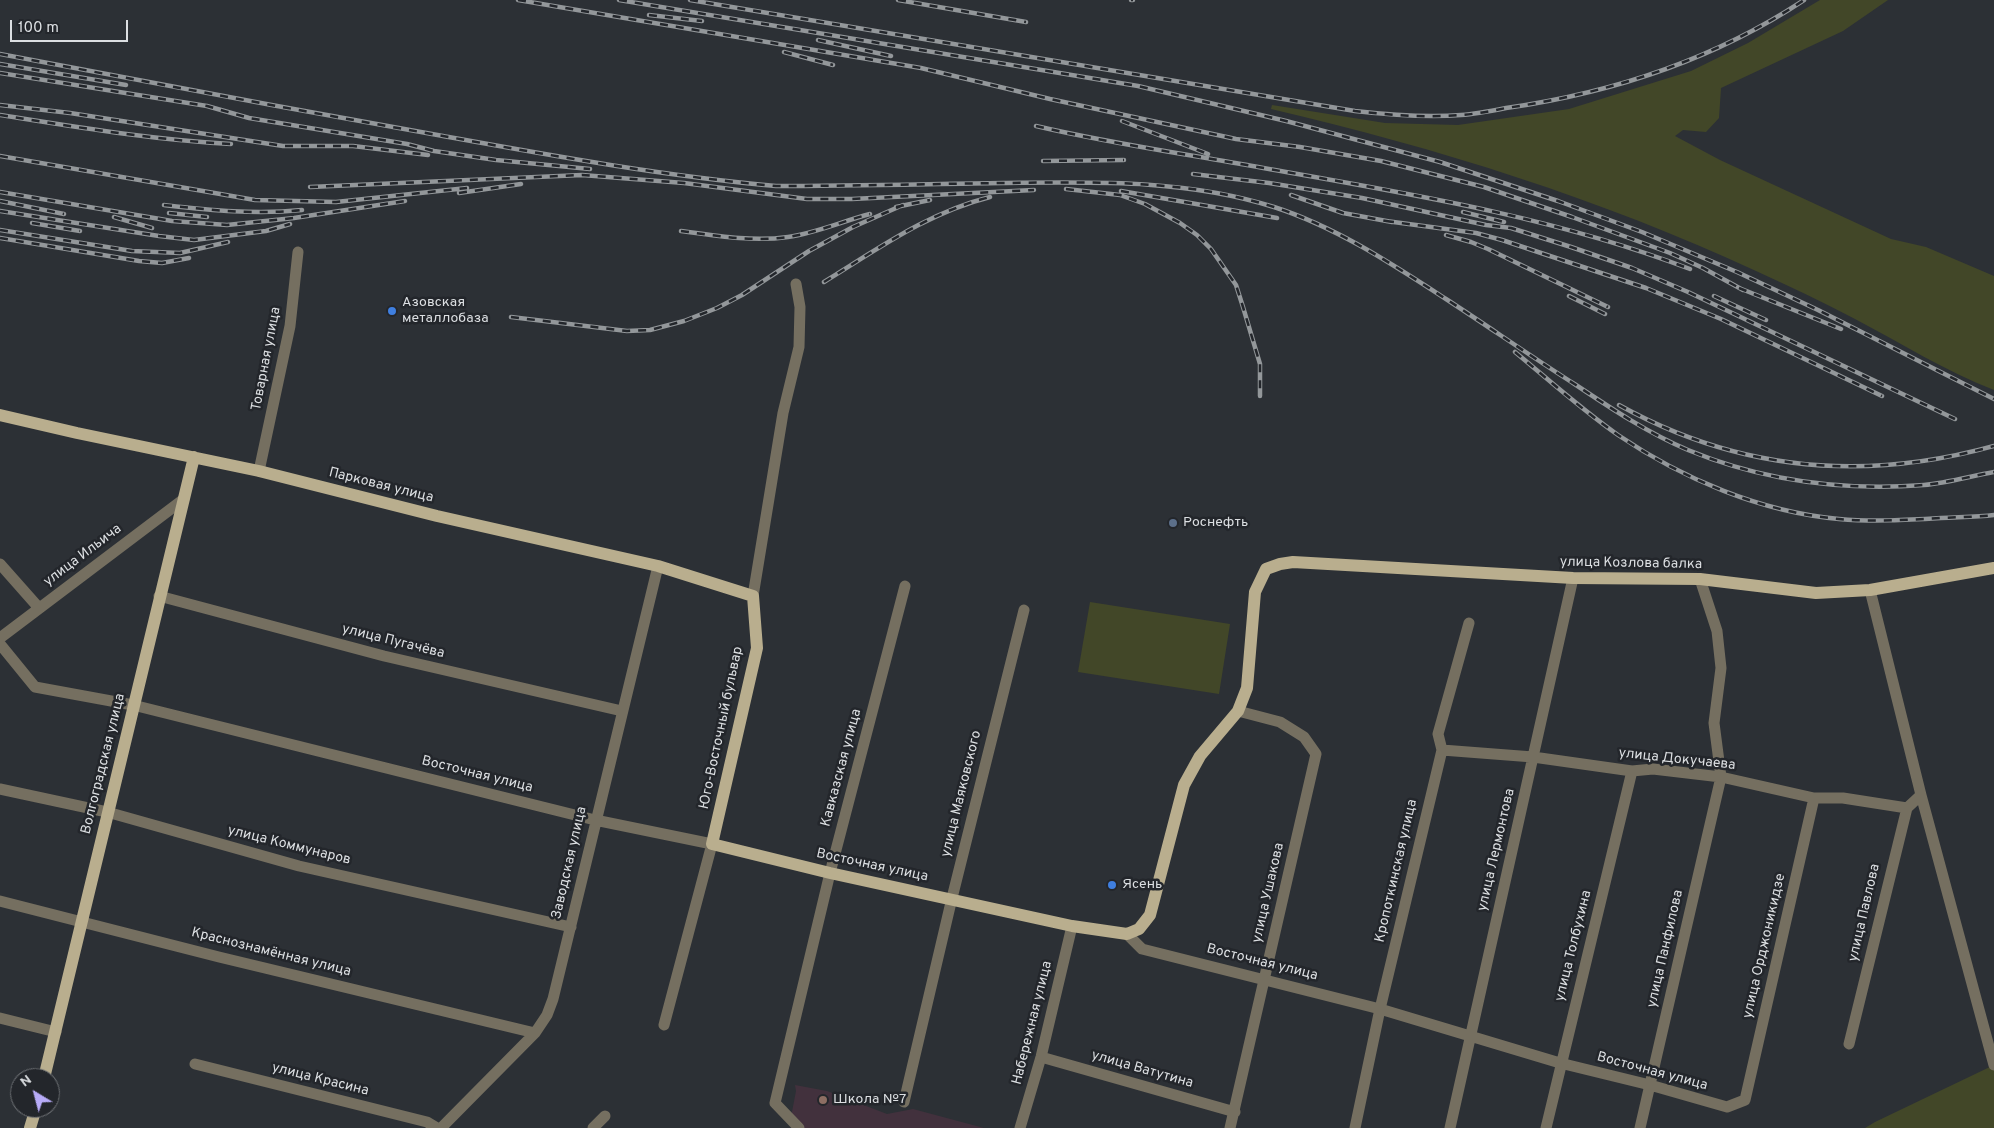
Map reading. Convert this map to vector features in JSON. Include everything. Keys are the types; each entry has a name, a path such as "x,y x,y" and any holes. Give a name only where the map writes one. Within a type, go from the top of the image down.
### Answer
{"main road":[{"name":"Парковая улица","path":"0,415 259,471 437,516 658,566 753,596"},
{"name":"Волгоградская улица","path":"47,1068 194,457"},
{"name":"улица Козлова балка","path":"1238,711 1247,688 1255,592 1266,569 1280,564 1293,562 1573,578 1700,579 1816,593 1870,590 1994,568"},
{"name":"Юго-Восточный бульвар","path":"712,844 757,648 753,596"},
{"path":"1128,934 1139,929 1150,915 1184,785 1200,756 1238,711"},
{"name":"Восточная улица","path":"712,844 830,873 952,898 1072,926 1128,934"}],"street":[{"name":"Товарная улица","path":"259,471 290,326 298,252"},
{"name":"Юго-Восточный бульвар","path":"753,596 783,413 799,347 800,307 796,284"},
{"name":"улица Ильича","path":"0,638 184,499"},
{"path":"0,564 39,608"},
{"name":"Заводская улица","path":"439,1128 535,1033 547,1015 571,927 595,820 658,566"},
{"name":"улица Лермонтова","path":"1450,1128 1573,578"},
{"path":"1700,579 1717,631 1721,668 1714,723 1721,777"},
{"name":"Кавказская улица","path":"799,1128 775,1103 830,873 905,586"},
{"path":"1870,590 1920,794 1994,1065"},
{"name":"улица Пугачёва","path":"159,596 384,656 622,711"},
{"name":"улица Маяковского","path":"904,1102 952,898 1024,610"},
{"name":"Кропоткинская улица","path":"1355,1128 1380,1009 1442,750 1438,734 1469,623"},
{"name":"Восточная улица","path":"0,644 35,687 134,705 595,820 712,844"},
{"name":"улица Ушакова","path":"1230,1128 1316,754 1304,736 1280,722 1238,711"},
{"name":"улица Докучаева","path":"1442,750 1533,757 1632,771 1653,769 1721,777 1814,798 1844,798 1906,808"},
{"name":"улица Толбухина","path":"1546,1128 1632,771"},
{"name":"улица Панфилова","path":"1640,1128 1721,777"},
{"name":"улица Коммунаров","path":"0,789 107,812 299,866 571,927"},
{"path":"1906,808 1920,794"},
{"name":"улица Орджоникидзе","path":"1745,1100 1814,798"},
{"name":"улица Павлова","path":"1849,1044 1906,808"},
{"name":"Юго-Восточный бульвар","path":"664,1026 712,844"},
{"name":"Краснознамённая улица","path":"0,901 220,957 535,1033"},
{"name":"Набережная улица","path":"1020,1128 1041,1057 1072,926"},
{"name":"Восточная улица","path":"1128,934 1142,948 1380,1009 1471,1035 1560,1064 1727,1107 1745,1100"},
{"path":"0,1018 56,1032"},
{"name":"улица Ватутина","path":"1041,1057 1235,1112"},
{"name":"улица Красина","path":"195,1064 427,1122 439,1128"},
{"path":"593,1128 605,1116"}],"shaded area":[{"name":"Школа №7","path":"795,1085 827,1091 887,1114 913,1109 984,1128 802,1128 791,1117 796,1091"}],"green space":[{"path":"1820,0 1888,0 1843,31 1721,88 1719,118 1706,132 1683,130 1675,136 1720,160 1891,239 1926,247 1994,276 1994,390 1941,366 1831,306 1698,245 1638,221 1578,198 1457,158 1271,109 1272,105 1385,123 1458,125 1569,109 1691,71 1748,43"},
{"path":"1090,602 1230,624 1219,694 1078,672"},
{"path":"1994,1065 1994,1128 1865,1128 1875,1122"}],"railway":[{"path":"518,0 921,68 1050,99 1236,139 1300,147 1381,161 1484,187 1572,217 1670,253 1703,268 1743,290"},
{"path":"619,0 1138,86 1286,121 1440,162 1558,201 1642,232 1737,272 1818,310 1994,399"},
{"path":"690,0 1355,111 1435,116 1472,114 1584,93 1623,83 1698,56 1735,40 1804,0"},
{"path":"898,0 1026,22"},
{"path":"649,15 702,21"},
{"path":"818,40 891,56"},
{"path":"784,52 833,65"},
{"path":"0,54 526,151 609,165 734,182 776,186 1037,183 1140,184 1207,191 1241,198 1297,215 1363,247 1426,286 1630,420 1673,443 1716,461 1774,476 1834,485 1924,485 1994,472"},
{"path":"0,64 126,85"},
{"path":"0,73 207,106 249,118 407,144 434,151 496,160 590,169"},
{"path":"0,105 70,113 283,146 353,146 428,155"},
{"path":"0,115 144,136 231,144"},
{"path":"1122,121 1208,154"},
{"path":"1036,126 1113,142 1355,184 1468,206 1580,233 1690,269"},
{"path":"0,156 255,200 336,202 467,188"},
{"path":"1043,161 1124,160"},
{"path":"1193,174 1269,183 1362,198 1486,225 1511,228 1571,247 1632,268 1688,292 1955,419"},
{"path":"310,187 582,175 684,183 807,199 852,199 1034,190"},
{"path":"459,193 521,184"},
{"path":"1066,189 1120,195 1145,204 1180,223 1197,235 1211,249 1236,285 1260,364 1260,396"},
{"path":"1121,191 1277,218"},
{"path":"0,192 172,221 227,225 294,218 405,201"},
{"path":"1291,195 1343,213 1392,222"},
{"path":"824,282 924,222 945,212 990,197"},
{"path":"896,207 930,200"},
{"path":"0,201 64,214"},
{"path":"164,205 250,212 302,210"},
{"path":"511,317 627,331 650,330 684,321 717,308 742,295 809,251 853,227 903,205"},
{"path":"0,211 194,240 266,231 290,224"},
{"path":"1463,212 1504,222"},
{"path":"169,213 207,217"},
{"path":"681,231 735,238 762,239 788,237 809,233 870,214"},
{"path":"114,217 152,228"},
{"path":"1386,221 1476,233 1646,288 1721,319 1882,396"},
{"path":"32,223 80,231"},
{"path":"0,230 132,251 180,253 228,242"},
{"path":"1446,235 1488,249 1608,307"},
{"path":"0,238 139,261 162,263 189,258"},
{"path":"1739,288 1841,329"},
{"path":"1569,296 1605,314"},
{"path":"1714,296 1766,320"},
{"path":"1515,352 1566,395 1618,435 1643,451 1696,479 1752,501 1810,515 1852,520 1877,521 1994,515"},
{"path":"1619,405 1664,427 1710,444 1756,456 1802,464 1850,466 1897,464 1945,457 1994,446"}],"place":[{"name":"Азовская металлобаза","path":"392,311"},
{"name":"Роснефть","path":"1173,523"},
{"name":"Ясень","path":"1112,885"},
{"name":"Школа №7","path":"823,1100"}]}
